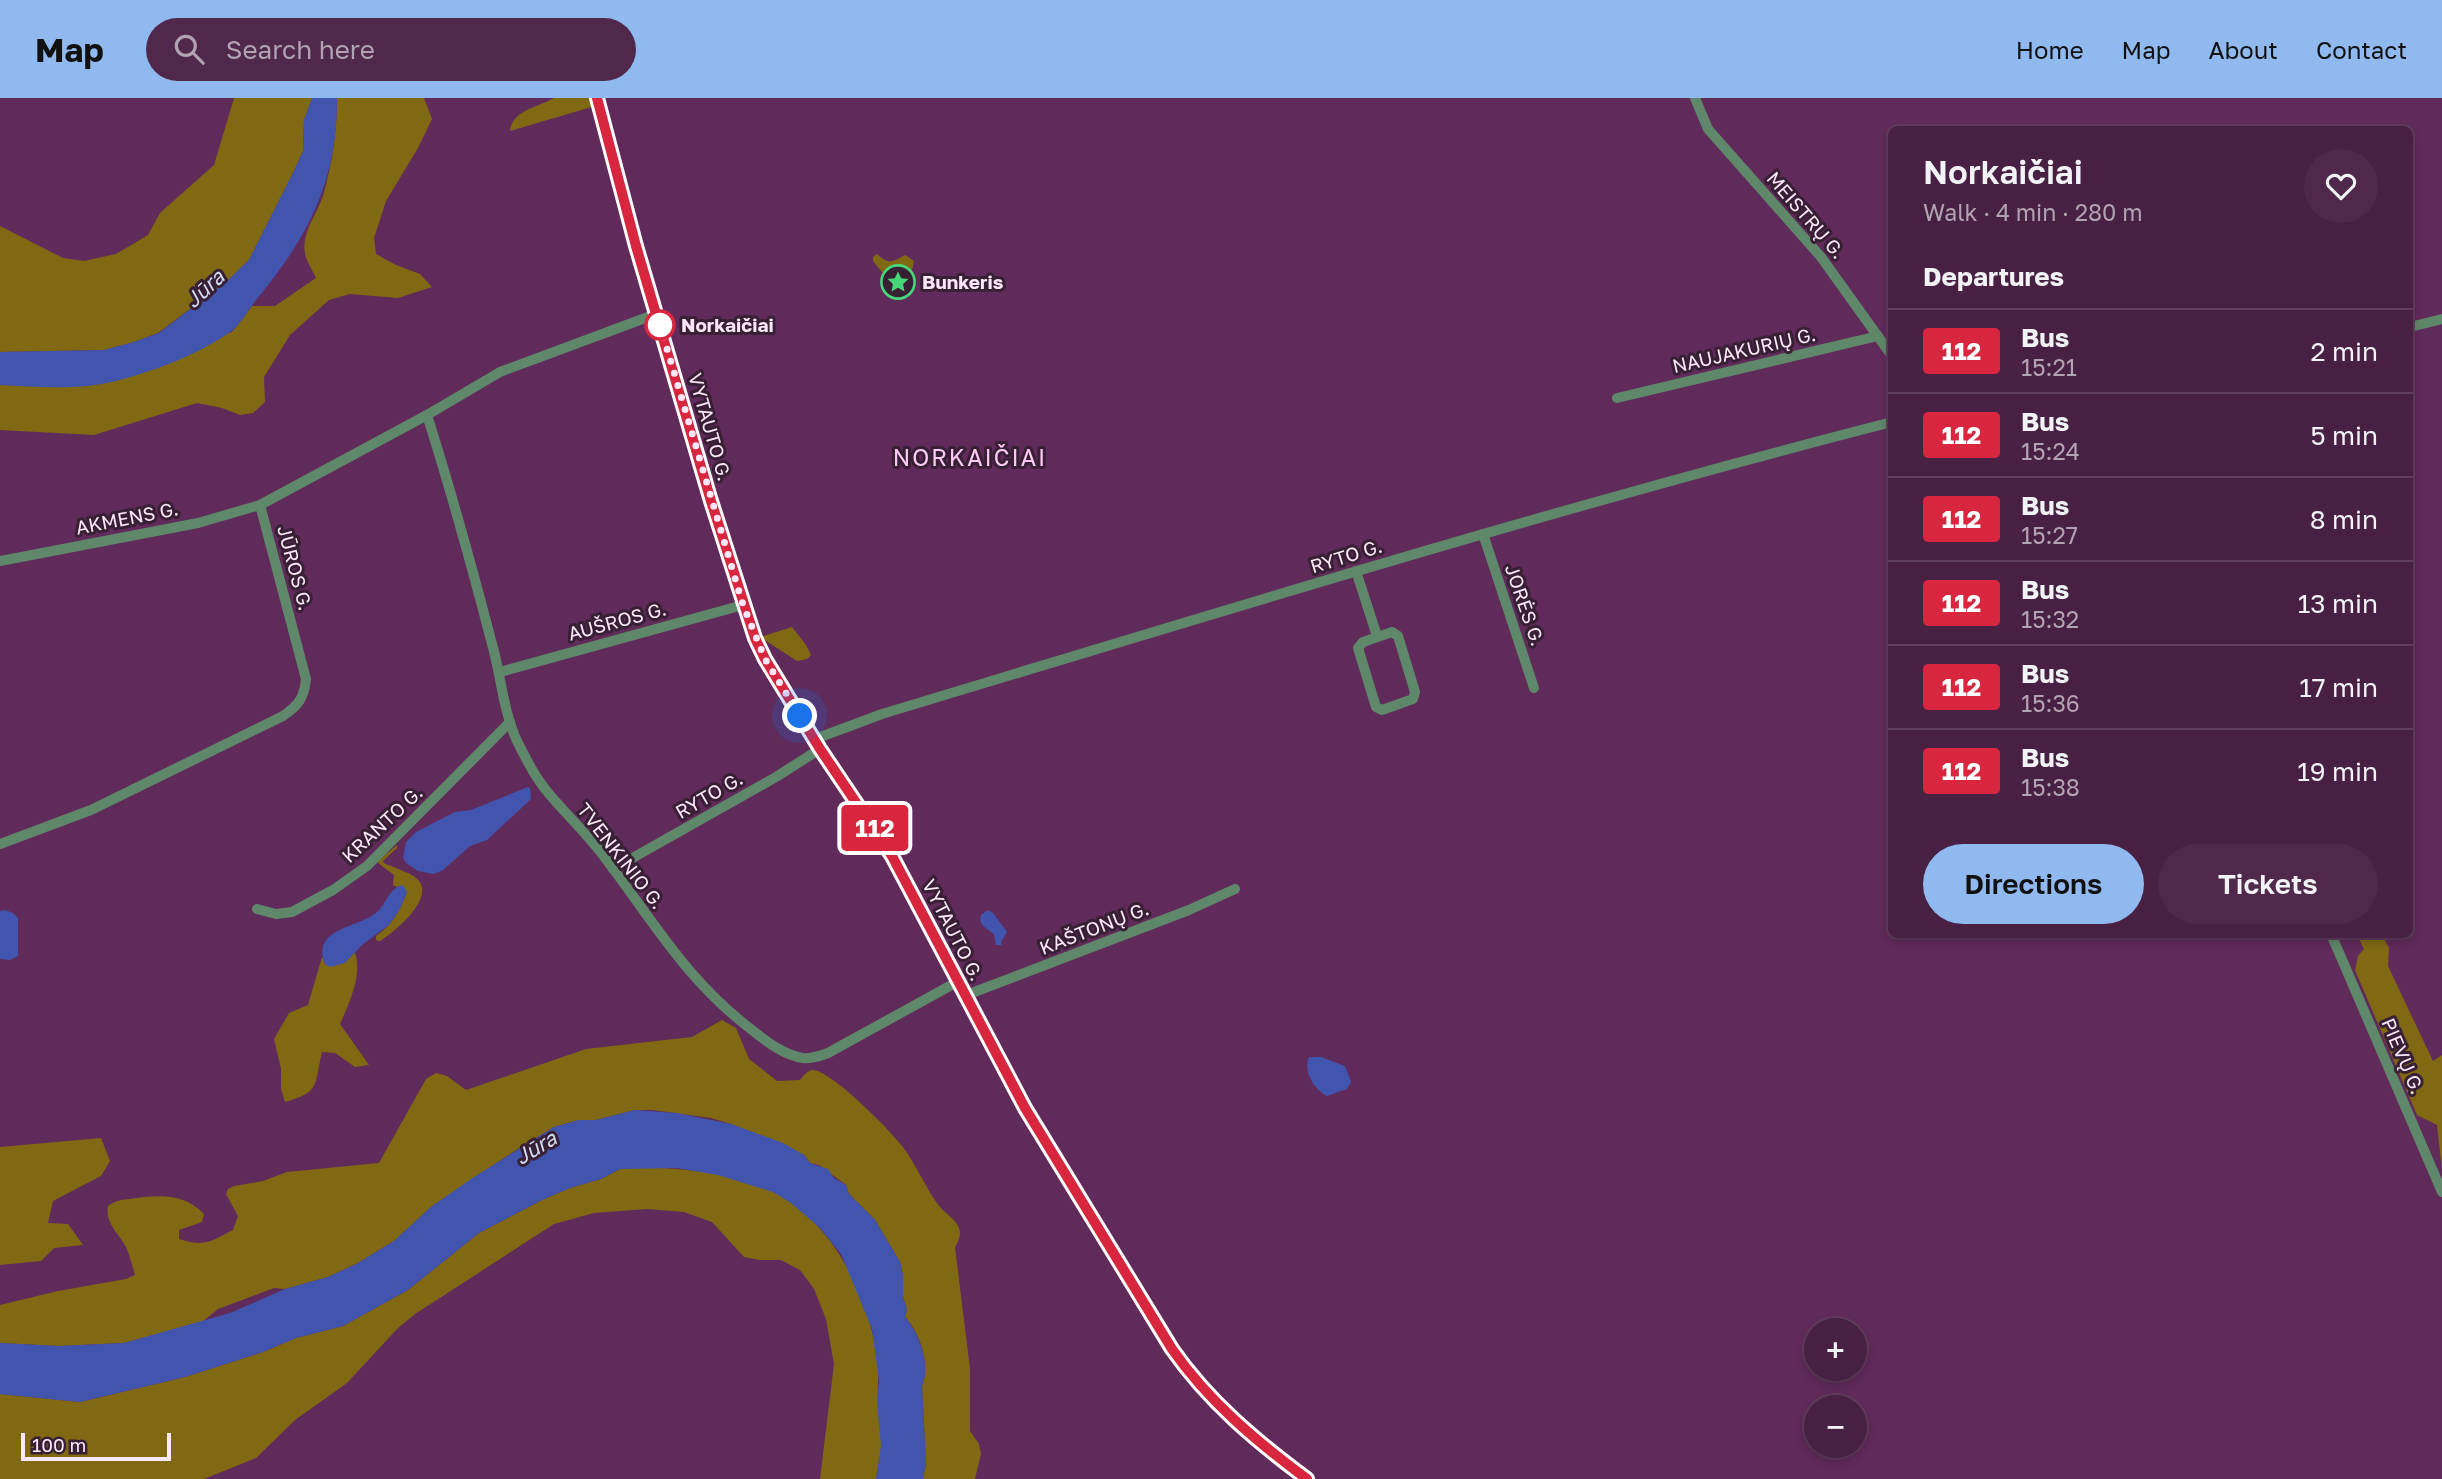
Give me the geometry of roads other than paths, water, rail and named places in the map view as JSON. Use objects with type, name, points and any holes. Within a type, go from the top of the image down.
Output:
[{"type":"main road","name":"VYTAUTO G.","points":[[597,98],[656,314],[743,605],[765,659],[892,856],[964,996],[1056,1160],[1186,1368],[1241,1427],[1307,1479]]},
{"type":"street","name":"MEISTRŲ G.","points":[[1695,98],[1708,129],[1821,257],[1888,350]]},
{"type":"street","name":"JŪROS G.","points":[[0,844],[91,810],[284,716],[298,706],[304,696],[306,679],[260,505],[428,415],[506,368],[656,314]]},
{"type":"street","points":[[2413,326],[2442,319]]},
{"type":"street","name":"NAUJAKURIŲ G.","points":[[1618,398],[1878,336]]},
{"type":"street","name":"TVENKINIO G.","points":[[428,415],[457,511],[500,672],[510,722],[538,779],[592,841],[668,947],[703,988],[728,1012],[765,1040],[795,1056],[810,1058],[828,1053],[957,982]]},
{"type":"street","name":"RYTO G.","points":[[613,869],[776,777],[818,744],[882,714],[1483,534],[1698,472],[1888,423]]},
{"type":"street","name":"AKMENS G.","points":[[0,561],[198,523],[260,505]]},
{"type":"street","name":"JORĖS G.","points":[[1483,534],[1534,688]]},
{"type":"street","points":[[1356,571],[1377,636]]},
{"type":"street","name":"AUŠROS G.","points":[[500,672],[743,605]]},
{"type":"street","points":[[1392,632],[1398,636],[1415,692],[1413,699],[1382,710],[1376,707],[1359,648],[1363,642],[1377,636],[1392,632]]},
{"type":"street","name":"KRANTO G.","points":[[257,909],[276,914],[292,912],[333,890],[368,866],[510,722]]},
{"type":"street","name":"KAŠTONŲ G.","points":[[964,996],[1084,952],[1236,889]]},
{"type":"street","name":"PIEVŲ G.","points":[[2333,938],[2442,1192]]},
{"type":"water","points":[[312,98],[337,98],[332,156],[325,182],[305,230],[291,253],[233,330],[202,349],[173,362],[112,382],[71,387],[0,385],[0,352],[104,350],[134,342],[159,333],[227,281],[249,260],[294,171],[303,151],[304,120]]},
{"type":"water","points":[[528,787],[531,799],[487,840],[470,846],[443,870],[434,874],[418,871],[403,858],[406,842],[416,832],[455,812],[471,810]]},
{"type":"water","points":[[403,885],[407,892],[389,925],[362,945],[345,963],[330,967],[325,964],[323,952],[325,943],[331,936],[377,912],[391,892]]},
{"type":"water","points":[[5,910],[18,918],[18,956],[10,960],[0,959],[0,911]]},
{"type":"water","points":[[988,910],[1007,932],[1002,945],[996,945],[994,934],[981,922],[981,915]]},
{"type":"water","points":[[1309,1057],[1321,1057],[1345,1066],[1351,1082],[1347,1089],[1327,1096],[1322,1093],[1309,1074]]},
{"type":"water","name":"Jūra","points":[[635,1110],[677,1113],[731,1124],[783,1143],[804,1155],[810,1163],[828,1169],[834,1178],[846,1185],[849,1194],[875,1220],[900,1262],[903,1297],[907,1309],[905,1317],[919,1340],[924,1359],[922,1386],[926,1463],[923,1479],[876,1479],[881,1446],[877,1402],[879,1381],[872,1329],[841,1254],[820,1228],[791,1203],[773,1192],[718,1175],[677,1168],[620,1169],[601,1179],[542,1200],[479,1233],[408,1290],[343,1326],[296,1338],[263,1352],[185,1377],[80,1402],[0,1394],[0,1343],[59,1346],[124,1343],[230,1313],[285,1289],[328,1277],[358,1263],[394,1241],[431,1207],[471,1179],[554,1127]]},
{"type":"place","name":"Bunkeris","points":[[898,282]]},
{"type":"place","name":"Norkaičiai","points":[[660,325]]},
{"type":"district","name":"NORKAIČIAI","points":[[970,458]]}]
